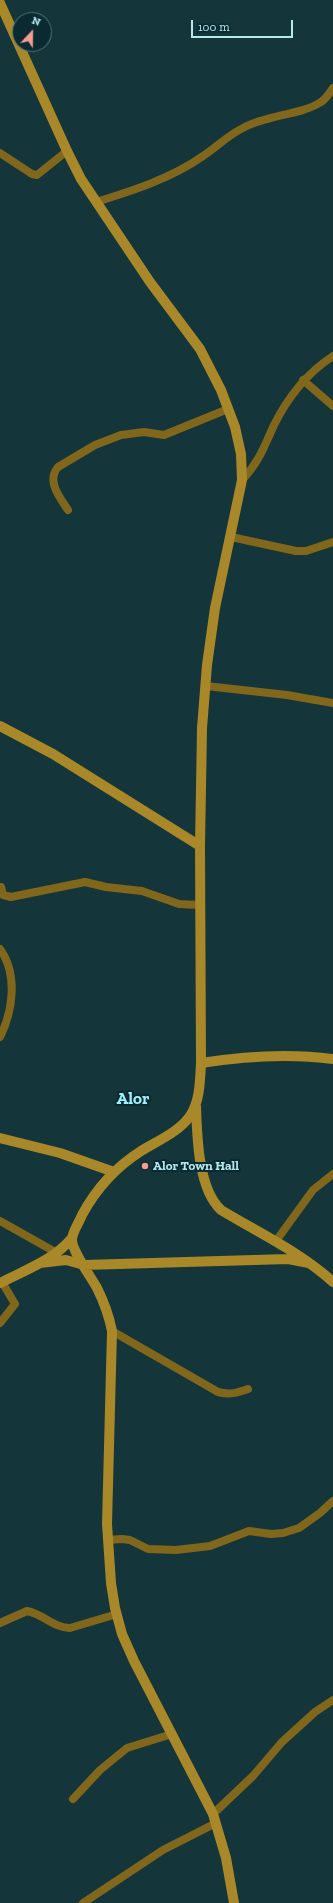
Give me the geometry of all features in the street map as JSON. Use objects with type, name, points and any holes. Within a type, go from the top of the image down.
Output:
[{"type":"main road","points":[[0,3],[81,179],[150,282],[200,349],[221,390],[235,427],[241,454],[242,480],[215,608],[202,728],[200,846],[201,1063],[199,1091],[196,1106],[200,1163],[214,1204],[237,1220],[276,1241],[309,1263],[333,1282]]},
{"type":"main road","points":[[0,726],[53,754],[200,846]]},
{"type":"main road","points":[[201,1063],[236,1058],[269,1056],[333,1059]]},
{"type":"main road","points":[[1,1283],[57,1253],[72,1238],[88,1205],[119,1166],[179,1127],[189,1117],[196,1106]]},
{"type":"main road","points":[[0,1138],[60,1153],[114,1172]]},
{"type":"main road","points":[[72,1238],[72,1245],[105,1305],[112,1331],[107,1524],[111,1583],[117,1614],[122,1634],[134,1661],[215,1819],[227,1865],[234,1903]]},
{"type":"main road","points":[[279,1259],[286,1255],[287,1252],[285,1248]]},
{"type":"main road","points":[[40,1263],[66,1260],[84,1265],[279,1259],[309,1263]]},
{"type":"street","points":[[96,202],[143,186],[188,165],[203,156],[230,135],[244,127],[322,102],[333,88]]},
{"type":"street","points":[[0,153],[32,174],[37,175],[67,151]]},
{"type":"street","points":[[242,480],[254,468],[263,453],[274,425],[304,380],[318,366],[333,356]]},
{"type":"street","points":[[304,380],[333,406]]},
{"type":"street","points":[[68,510],[54,488],[53,477],[58,467],[95,445],[122,435],[144,432],[164,435],[228,409]]},
{"type":"street","points":[[231,537],[296,551],[306,551],[333,542]]},
{"type":"street","points":[[206,686],[287,695],[333,703]]},
{"type":"street","points":[[1,888],[6,897],[11,897],[85,882],[106,887],[142,891],[179,904],[200,905]]},
{"type":"street","points":[[0,949],[6,957],[11,979],[12,1000],[0,1037]]},
{"type":"street","points":[[276,1241],[313,1190],[333,1174]]},
{"type":"street","points":[[0,1221],[57,1253]]},
{"type":"street","points":[[0,1323],[16,1304],[1,1283]]},
{"type":"street","points":[[112,1331],[218,1392],[234,1394],[248,1389]]},
{"type":"street","points":[[108,1540],[130,1540],[148,1548],[158,1550],[176,1550],[210,1546],[249,1531],[271,1534],[284,1533],[299,1528],[320,1513],[333,1501]]},
{"type":"street","points":[[0,1623],[27,1611],[39,1615],[64,1628],[70,1628],[117,1614]]},
{"type":"street","points":[[83,1903],[215,1819],[282,1742],[315,1712],[333,1700]]},
{"type":"street","points":[[73,1799],[100,1770],[127,1748],[172,1734]]},
{"type":"place","name":"Alor Town Hall","points":[[145,1166]]},
{"type":"district","name":"Alor","points":[[133,1099]]}]
